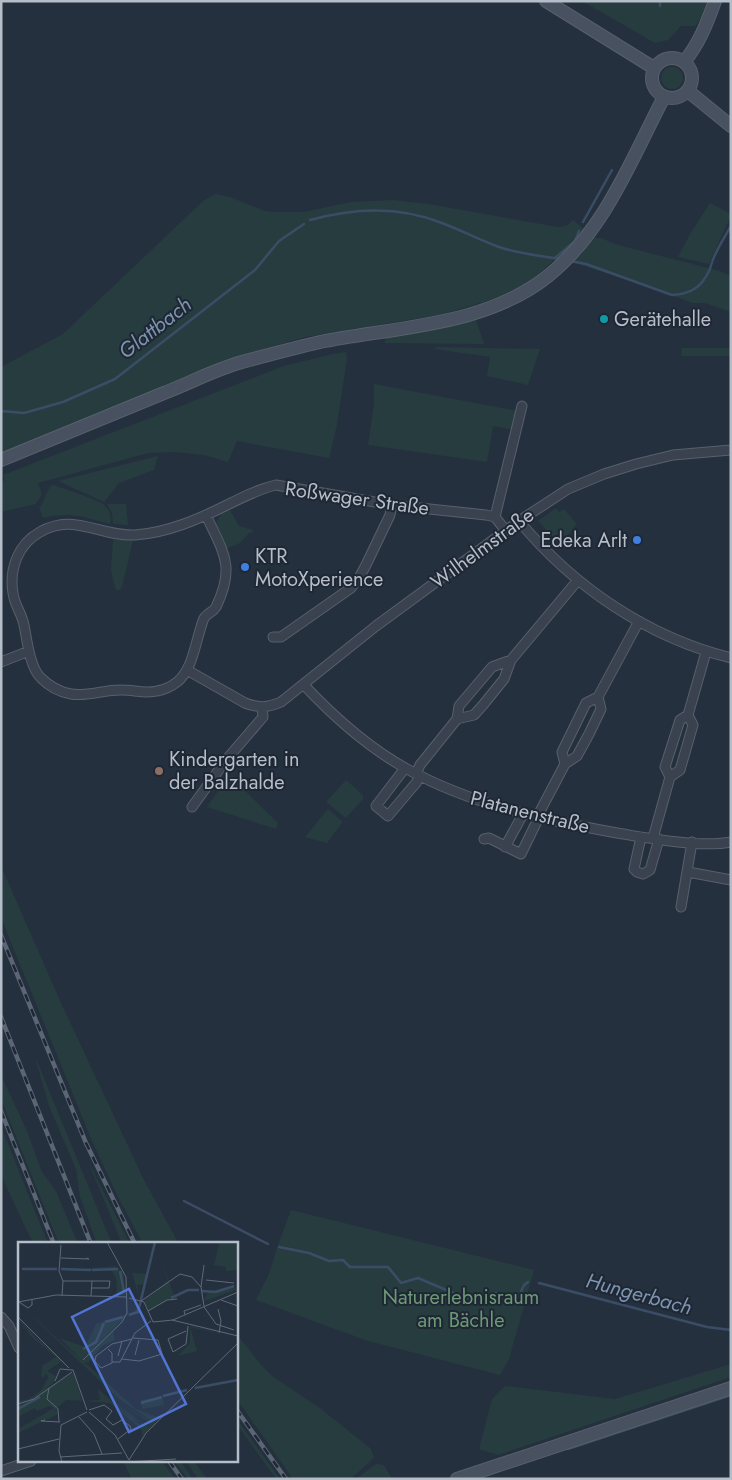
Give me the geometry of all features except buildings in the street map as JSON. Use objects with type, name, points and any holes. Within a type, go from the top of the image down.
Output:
[{"type":"main road","points":[[546,1],[654,68]]},
{"type":"main road","points":[[684,62],[696,46],[715,1]]},
{"type":"main road","points":[[667,58],[677,58],[684,62],[689,66],[692,75],[692,84],[688,91],[679,97],[671,98],[658,92],[652,82],[654,68],[659,62],[667,58]]},
{"type":"main road","points":[[688,91],[731,126]]},
{"type":"main road","points":[[1,460],[240,363],[319,342],[463,317],[490,308],[532,287],[566,261],[585,240],[600,218],[664,96]]},
{"type":"main road","points":[[457,1479],[731,1388]]},
{"type":"street","points":[[506,531],[495,517],[522,406]]},
{"type":"street","name":"Wilhelmstraße","points":[[262,708],[281,702],[376,626],[519,520],[568,490],[620,469],[673,455],[731,450]]},
{"type":"street","name":"Roßwager Straße","points":[[187,670],[177,682],[156,692],[118,690],[85,695],[70,694],[50,686],[39,677],[29,651],[23,619],[13,594],[12,568],[27,541],[49,527],[69,523],[112,533],[134,535],[166,530],[206,515],[258,490],[276,486],[392,505],[495,517]]},
{"type":"street","points":[[273,637],[281,637],[351,588],[366,565],[390,515],[392,505]]},
{"type":"street","points":[[192,806],[226,760],[263,717],[262,708],[245,703],[187,670],[204,618],[216,608],[226,573],[227,562],[224,553],[206,515]]},
{"type":"street","points":[[519,520],[551,556],[604,600],[672,638],[706,652],[731,658]]},
{"type":"street","points":[[457,719],[474,715],[483,705],[504,679],[511,660],[578,580]]},
{"type":"street","points":[[565,764],[562,752],[586,703],[598,697],[639,621]]},
{"type":"street","points":[[1,662],[29,651]]},
{"type":"street","points":[[641,837],[634,869],[643,874],[650,870],[670,777],[665,768],[680,720],[688,715],[706,652]]},
{"type":"street","points":[[405,768],[376,806],[388,816],[416,784],[420,765],[457,719],[459,706],[492,667],[511,660]]},
{"type":"street","name":"Platanenstraße","points":[[304,685],[349,728],[405,768],[464,796],[523,814],[641,837],[692,842],[731,842]]},
{"type":"street","points":[[484,839],[489,838],[521,854],[565,764],[577,756],[589,734],[601,708],[598,697]]},
{"type":"street","points":[[670,777],[680,770],[693,725],[688,715]]},
{"type":"street","points":[[505,847],[523,814]]},
{"type":"street","points":[[681,907],[692,842]]},
{"type":"street","points":[[688,872],[731,880]]},
{"type":"street","points":[[1,1317],[9,1326],[18,1346]]},
{"type":"street","points":[[10,1479],[4,1470],[28,1462]]},
{"type":"green space","points":[[582,1],[711,1],[707,11],[695,26],[681,26],[668,40],[655,43]]},
{"type":"green space","points":[[668,67],[676,67],[683,74],[683,82],[676,89],[668,89],[661,82],[661,74]]},
{"type":"green space","points":[[216,194],[230,197],[265,211],[274,212],[304,212],[351,202],[393,200],[428,204],[558,227],[566,226],[573,220],[595,238],[601,238],[618,245],[720,271],[731,276],[731,312],[705,303],[693,303],[619,275],[618,277],[572,262],[583,253],[572,245],[529,282],[501,297],[439,315],[305,337],[239,356],[1,454],[1,367],[63,334],[203,201]]},
{"type":"green space","points":[[710,203],[731,214],[731,220],[729,220],[709,264],[678,257],[690,234]]},
{"type":"green space","points":[[476,320],[484,344],[385,343],[386,335]]},
{"type":"green space","points":[[437,347],[540,349],[528,385],[487,376],[490,357],[435,349]]},
{"type":"green space","points":[[682,348],[731,348],[731,356],[681,356]]},
{"type":"green space","points":[[346,352],[347,359],[337,425],[329,458],[237,441],[228,462],[204,455],[174,452],[148,453],[38,483],[42,494],[36,504],[1,512],[1,482],[5,480],[3,475],[284,366]]},
{"type":"green space","points":[[374,384],[518,411],[514,430],[493,426],[487,462],[368,445],[374,403]]},
{"type":"green space","points":[[158,456],[154,470],[119,483],[104,502],[58,481]]},
{"type":"green space","points":[[54,485],[100,502],[108,509],[111,519],[110,524],[69,515],[43,518],[39,507],[50,486]]},
{"type":"green space","points":[[107,504],[126,504],[128,525],[113,524],[112,513]]},
{"type":"green space","points":[[556,508],[559,512],[564,509],[577,524],[560,544],[538,521]]},
{"type":"green space","points":[[230,510],[239,526],[253,530],[240,543],[228,548],[216,523],[222,513]]},
{"type":"green space","points":[[113,539],[133,540],[122,587],[118,591],[115,588],[111,570]]},
{"type":"green space","points":[[229,775],[278,823],[276,829],[207,807]]},
{"type":"green space","points":[[346,780],[363,795],[363,799],[346,818],[326,802]]},
{"type":"green space","points":[[328,809],[342,823],[327,843],[305,837]]},
{"type":"green space","points":[[1,866],[61,1003],[144,1180],[178,1242],[142,1242],[118,1197],[92,1141],[1,918]]},
{"type":"green space","points":[[35,1057],[111,1242],[96,1242],[80,1197],[76,1169],[49,1106]]},
{"type":"green space","points":[[1,1075],[27,1131],[42,1172],[56,1191],[77,1242],[58,1242],[1,1099]]},
{"type":"green space","points":[[1,1126],[47,1242],[33,1242],[1,1175]]},
{"type":"green space","points":[[87,1159],[129,1242],[121,1242]]},
{"type":"green space","name":"Naturerlebnisraum am Bächle","points":[[291,1210],[534,1270],[509,1359],[500,1375],[368,1341],[256,1300],[269,1274]]},
{"type":"green space","points":[[238,1336],[272,1376],[321,1409],[370,1448],[374,1457],[350,1479],[293,1479],[238,1401]]},
{"type":"green space","points":[[731,1364],[731,1377],[498,1455],[479,1449],[492,1399],[505,1386],[615,1399]]},
{"type":"green space","points":[[238,1421],[280,1479],[276,1479],[238,1426]]},
{"type":"green space","points":[[124,1462],[163,1462],[175,1479],[132,1479]]},
{"type":"green space","points":[[175,1462],[181,1462],[193,1479],[188,1479]]},
{"type":"green space","points":[[187,1462],[195,1462],[207,1479],[198,1479]]},
{"type":"green space","points":[[376,1464],[384,1465],[392,1479],[356,1479]]},
{"type":"waterway","points":[[660,1],[660,6]]},
{"type":"waterway","points":[[583,222],[612,170]]},
{"type":"waterway","name":"Glattbach","points":[[310,220],[360,211],[393,211],[426,217],[507,249],[559,259]]},
{"type":"waterway","name":"Glattbach","points":[[1,411],[24,413],[63,402],[115,379],[255,270],[279,241],[304,224]]},
{"type":"waterway","points":[[570,261],[586,264],[672,295],[684,293],[699,286],[706,277],[713,259],[731,226]]},
{"type":"waterway","points":[[555,258],[575,241],[579,231]]},
{"type":"waterway","name":"Hungerbach","points":[[184,1201],[268,1244]]},
{"type":"waterway","name":"Hungerbach","points":[[279,1247],[309,1253],[329,1261],[343,1260],[350,1267],[388,1267],[401,1283],[418,1278],[465,1298],[497,1293],[510,1298],[519,1296],[524,1285],[528,1282]]},
{"type":"waterway","name":"Hungerbach","points":[[539,1283],[707,1327],[731,1330]]},
{"type":"waterway","points":[[568,1449],[731,1395]]},
{"type":"railway","points":[[1,935],[86,1143],[134,1242]]},
{"type":"railway","points":[[1,1017],[90,1242]]},
{"type":"railway","points":[[1,1111],[53,1242]]},
{"type":"railway","points":[[238,1412],[286,1479]]},
{"type":"railway","points":[[170,1462],[182,1479]]},
{"type":"place","name":"Gerätehalle","points":[[604,319]]},
{"type":"place","name":"Edeka Arlt","points":[[637,540]]},
{"type":"place","name":"KTR MotoXperience","points":[[245,567]]},
{"type":"place","name":"Kindergarten in der Balzhalde","points":[[159,771]]}]
